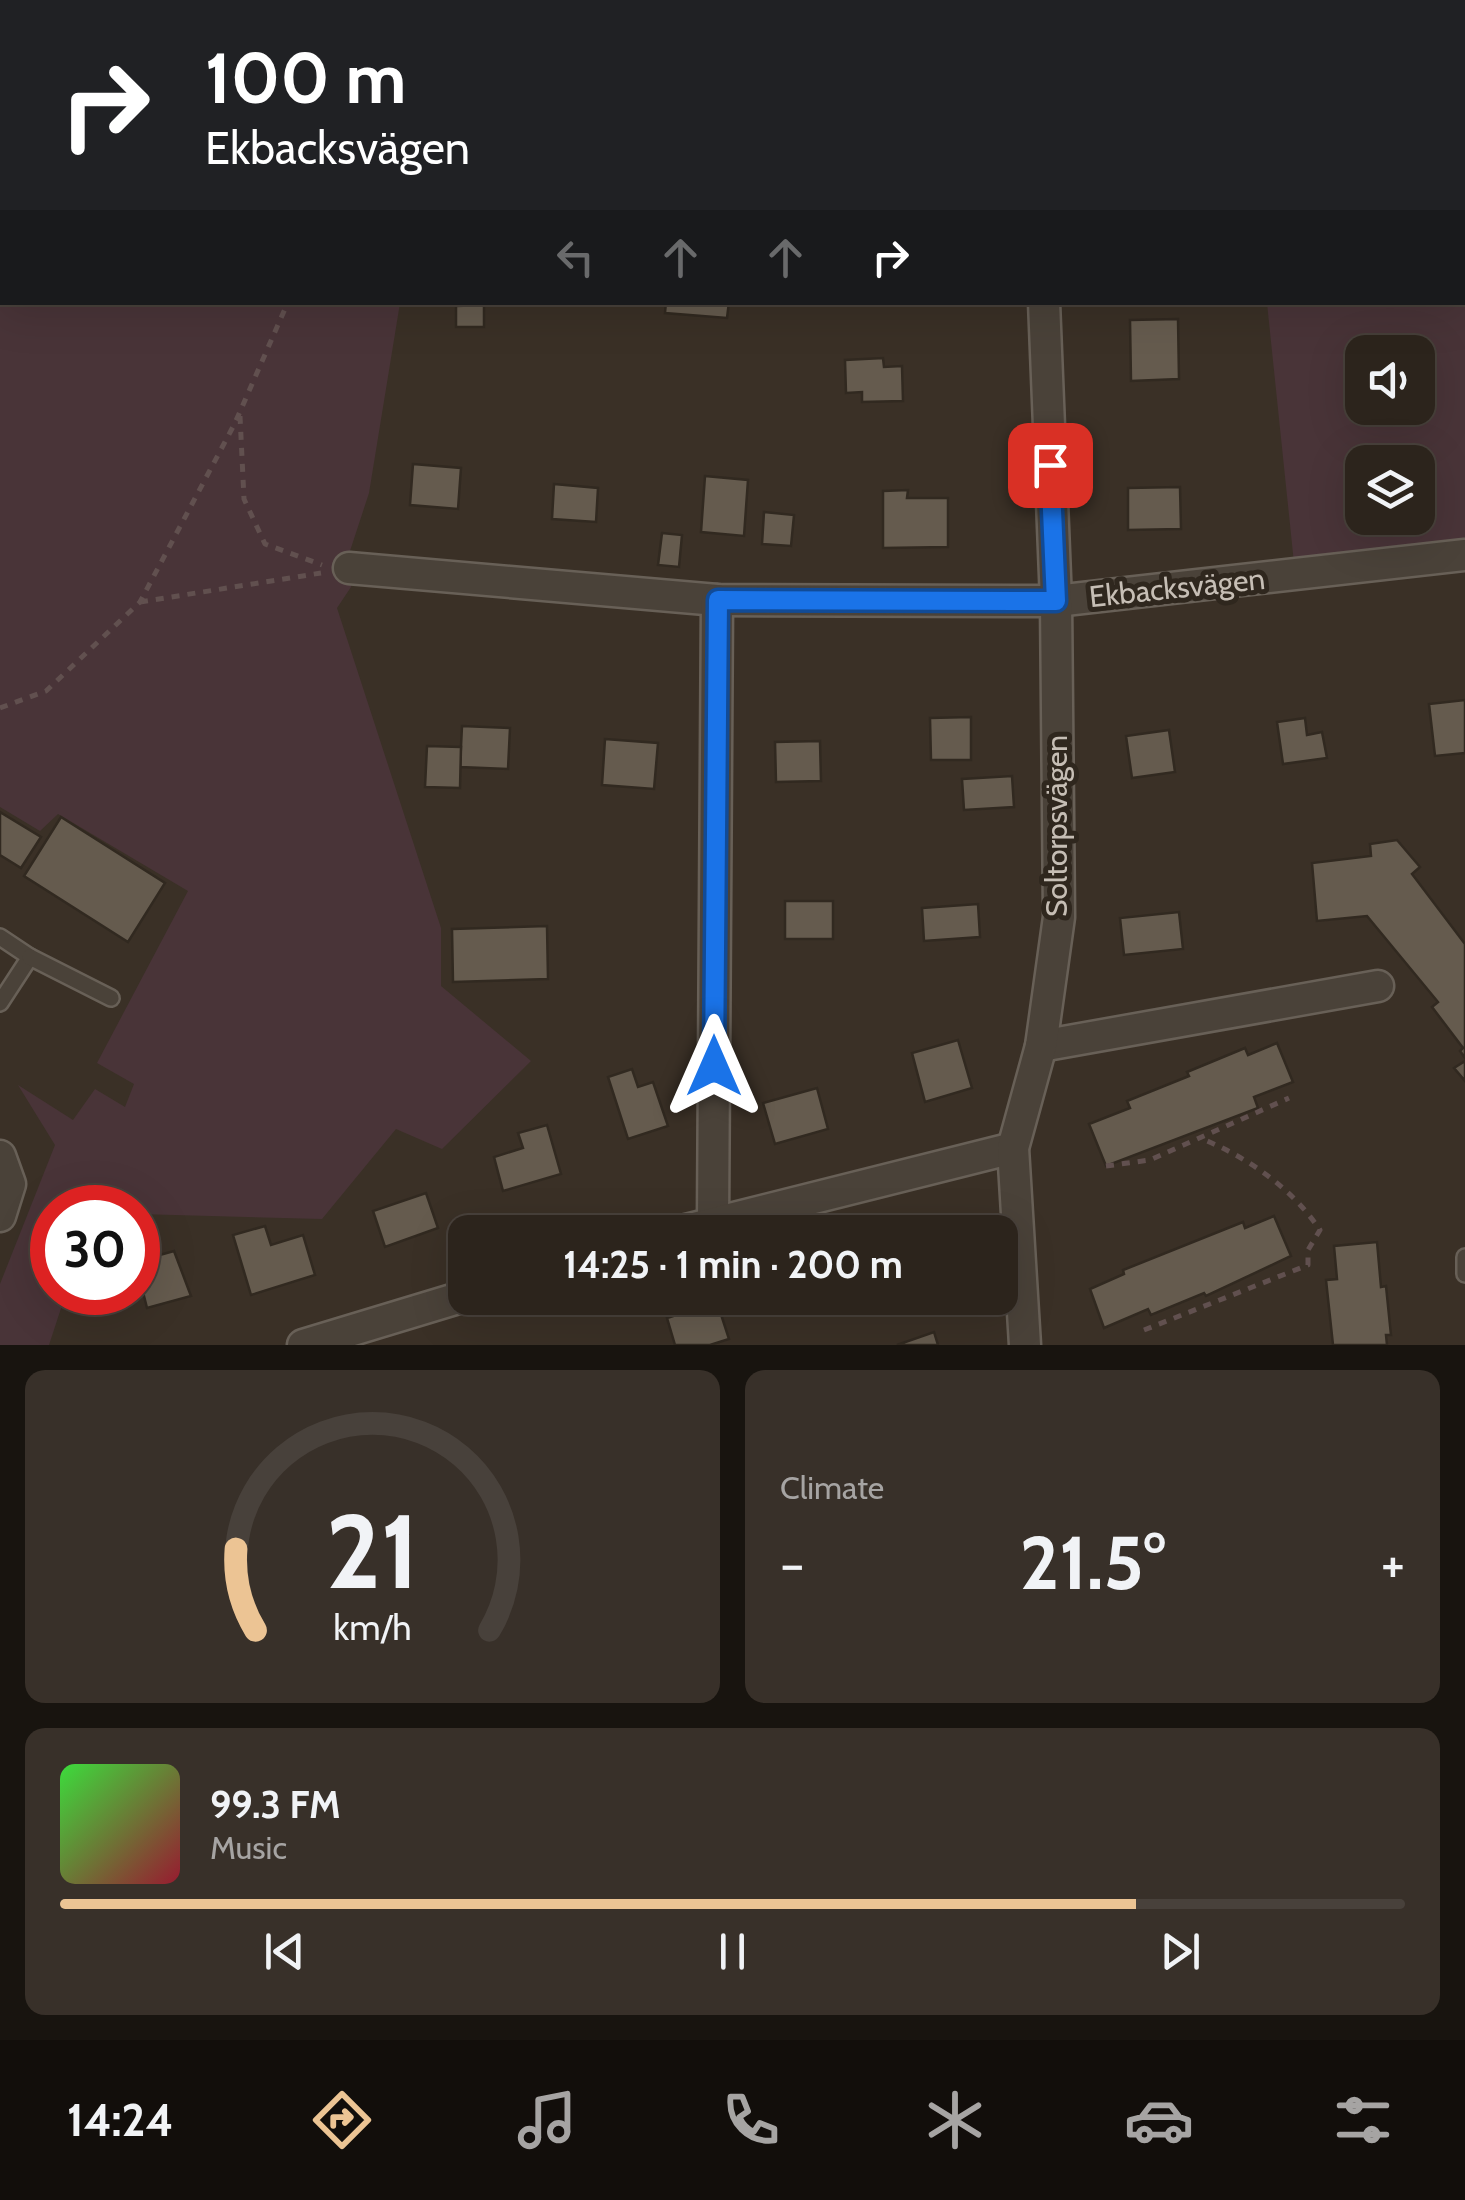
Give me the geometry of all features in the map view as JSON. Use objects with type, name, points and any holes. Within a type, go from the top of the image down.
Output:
[{"type":"street","name":"Soltorpsvägen","points":[[1025,1345],[1013,1148],[1041,1046],[1059,917],[1056,601],[1044,305]]},
{"type":"street","name":"Ekbacksvägen","points":[[348,568],[718,600],[1056,601],[1465,555]]},
{"type":"street","points":[[713,1215],[718,600]]},
{"type":"street","points":[[1041,1046],[1378,986]]},
{"type":"street","points":[[741,1215],[1013,1148]]},
{"type":"street","points":[[0,1156],[10,1184],[0,1216]]},
{"type":"street","points":[[303,1345],[448,1301]]},
{"type":"lane","points":[[0,937],[30,957],[111,998]]},
{"type":"lane","points":[[0,1004],[30,957]]},
{"type":"lane","points":[[1465,1257],[1465,1274]]},
{"type":"path","points":[[0,708],[46,691],[140,602],[240,413],[287,305]]},
{"type":"path","points":[[240,413],[244,500],[265,544],[308,563],[348,568]]},
{"type":"path","points":[[140,602],[348,568]]},
{"type":"path","points":[[1106,1166],[1150,1160],[1289,1098]]},
{"type":"path","points":[[1144,1330],[1308,1265],[1308,1250],[1320,1230],[1289,1192],[1234,1152],[1200,1138]]},
{"type":"shaded area","points":[[0,305],[400,305],[369,493],[349,554],[351,587],[337,608],[441,928],[441,986],[531,1061],[442,1149],[396,1129],[322,1219],[160,1215],[160,1185],[39,1185],[55,1145],[18,1085],[73,1120],[95,1089],[125,1107],[134,1084],[97,1063],[188,891],[58,814],[40,831],[0,807]]},
{"type":"shaded area","points":[[1267,305],[1465,305],[1465,539],[1294,563]]},
{"type":"shaded area","points":[[30,1208],[30,1315],[59,1315],[49,1345],[0,1345],[0,1284]]},
{"type":"building","points":[[484,305],[484,327],[456,327],[456,306]]},
{"type":"building","points":[[666,305],[729,305],[727,318],[665,313]]},
{"type":"building","points":[[1178,319],[1179,379],[1131,381],[1130,320]]},
{"type":"building","points":[[883,358],[884,367],[902,366],[903,401],[862,402],[862,392],[846,393],[845,360]]},
{"type":"building","points":[[413,464],[461,468],[458,509],[410,505]]},
{"type":"building","points":[[705,476],[748,480],[744,536],[701,532]]},
{"type":"building","points":[[554,484],[598,488],[596,522],[552,519]]},
{"type":"building","points":[[1180,487],[1181,529],[1128,530],[1128,488]]},
{"type":"building","points":[[908,490],[907,498],[948,498],[948,547],[883,548],[883,491]]},
{"type":"building","points":[[764,512],[794,515],[791,546],[762,544]]},
{"type":"building","points":[[662,533],[682,535],[679,567],[658,565]]},
{"type":"building","points":[[1465,700],[1465,753],[1435,756],[1429,704]]},
{"type":"building","points":[[971,717],[971,760],[931,760],[930,718]]},
{"type":"building","points":[[1305,718],[1307,735],[1322,732],[1327,758],[1283,764],[1277,722]]},
{"type":"building","points":[[462,726],[510,728],[508,769],[460,767]]},
{"type":"building","points":[[1169,730],[1175,772],[1132,778],[1126,736]]},
{"type":"building","points":[[605,739],[658,743],[654,789],[602,785]]},
{"type":"building","points":[[820,741],[821,781],[776,782],[775,742]]},
{"type":"building","points":[[427,746],[461,747],[460,788],[425,787]]},
{"type":"building","points":[[1012,776],[1014,807],[964,810],[962,779]]},
{"type":"building","points":[[0,812],[41,837],[21,868],[0,855]]},
{"type":"building","points":[[61,817],[165,883],[128,942],[24,876]]},
{"type":"building","points":[[1397,840],[1420,867],[1412,874],[1465,944],[1465,1058],[1460,1051],[1463,1048],[1432,1007],[1438,1002],[1367,916],[1317,921],[1312,863],[1371,856],[1370,844]]},
{"type":"building","points":[[785,901],[833,901],[833,939],[785,939]]},
{"type":"building","points":[[978,904],[980,937],[924,941],[922,908]]},
{"type":"building","points":[[1179,912],[1183,949],[1124,955],[1120,918]]},
{"type":"building","points":[[547,926],[548,979],[453,982],[452,929]]},
{"type":"building","points":[[958,1040],[972,1088],[925,1102],[912,1053]]},
{"type":"building","points":[[1277,1043],[1293,1082],[1254,1097],[1258,1108],[1106,1166],[1089,1124],[1130,1108],[1127,1101],[1189,1076],[1187,1072],[1245,1048],[1248,1055]]},
{"type":"building","points":[[1465,1061],[1465,1081],[1454,1068]]},
{"type":"building","points":[[632,1069],[638,1087],[653,1082],[668,1126],[628,1139],[608,1077]]},
{"type":"building","points":[[817,1088],[828,1129],[775,1144],[763,1103]]},
{"type":"building","points":[[547,1125],[561,1174],[503,1191],[494,1157],[523,1148],[518,1133]]},
{"type":"building","points":[[426,1193],[438,1228],[385,1247],[373,1211]]},
{"type":"building","points":[[1274,1216],[1291,1256],[1206,1296],[1204,1293],[1151,1315],[1148,1309],[1104,1328],[1090,1289],[1124,1274],[1123,1270],[1243,1222],[1245,1228]]},
{"type":"building","points":[[265,1226],[271,1245],[303,1235],[315,1275],[251,1295],[233,1235]]},
{"type":"building","points":[[1377,1242],[1391,1335],[1386,1335],[1387,1345],[1333,1345],[1326,1280],[1337,1279],[1334,1246]]},
{"type":"building","points":[[174,1251],[191,1296],[160,1304],[160,1255]]},
{"type":"building","points":[[721,1315],[729,1339],[710,1345],[675,1345],[667,1318]]},
{"type":"building","points":[[934,1332],[938,1345],[897,1345]]},
{"type":"route","points":[[714,1066],[718,600],[1056,601],[1050,465]]}]
